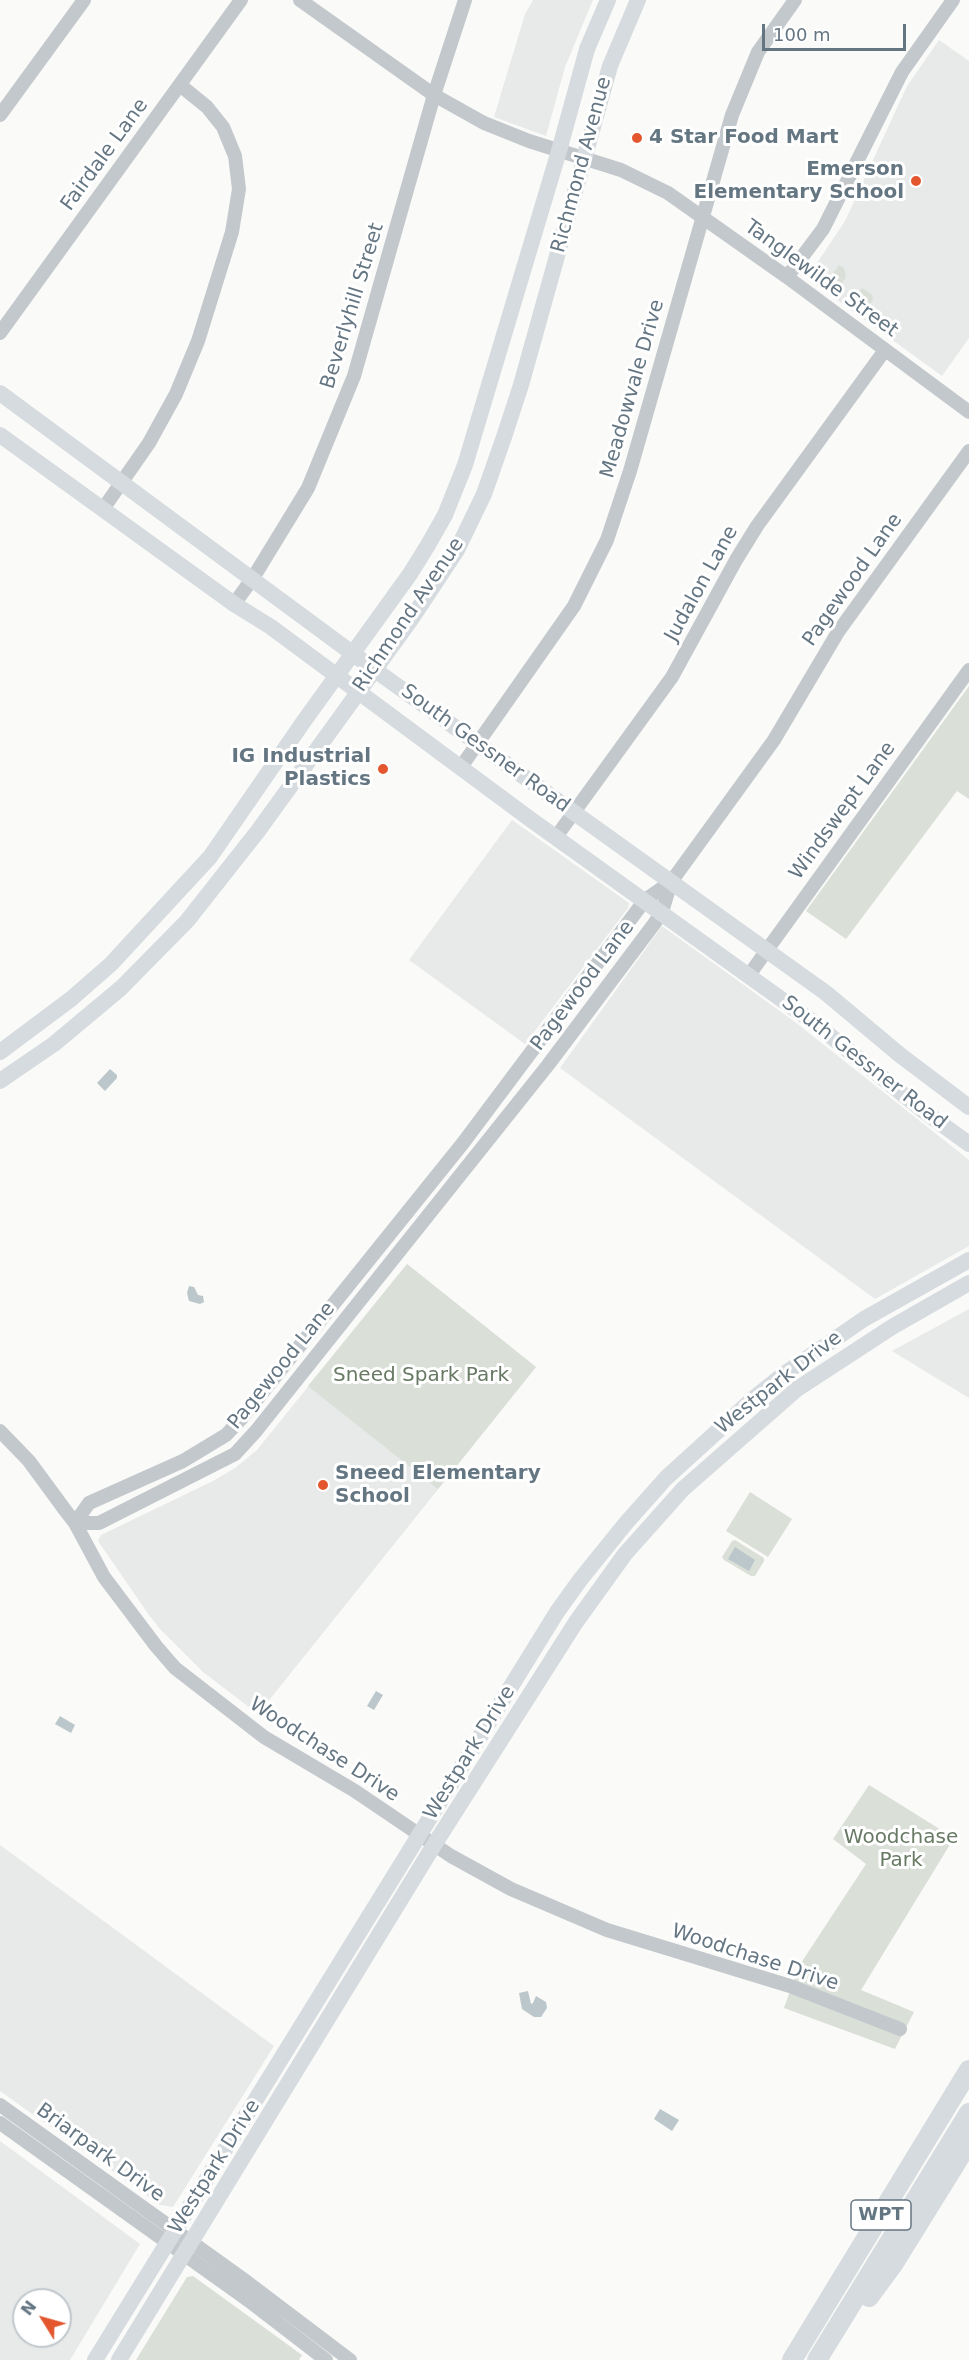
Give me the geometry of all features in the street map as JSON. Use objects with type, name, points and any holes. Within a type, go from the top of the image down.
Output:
[{"type":"highway","name":"WPT","points":[[792,2360],[969,2070]]},
{"type":"highway","name":"WPT","points":[[817,2360],[969,2113]]},
{"type":"highway","points":[[823,2360],[894,2263],[969,2142]]},
{"type":"main road","name":"Richmond Avenue","points":[[0,1052],[71,999],[111,964],[210,857],[410,574],[445,515],[465,465],[559,151],[587,49],[608,0]]},
{"type":"main road","name":"Richmond Avenue","points":[[1,1079],[54,1044],[134,977],[188,921],[258,831],[375,670],[438,581],[457,550],[484,494],[504,437],[521,385],[610,66],[638,0]]},
{"type":"main road","points":[[597,22],[622,34]]},
{"type":"main road","name":"South Gessner Road","points":[[0,393],[375,670],[826,993],[900,1055],[969,1107]]},
{"type":"main road","points":[[476,428],[504,437]]},
{"type":"main road","name":"South Gessner Road","points":[[0,435],[234,604],[271,627],[555,837],[749,975],[969,1144]]},
{"type":"main road","points":[[244,811],[258,831]]},
{"type":"main road","points":[[882,1076],[900,1055]]},
{"type":"main road","name":"Westpark Drive","points":[[95,2360],[557,1612],[580,1580],[666,1478],[725,1423],[784,1374],[864,1319],[969,1260]]},
{"type":"main road","name":"Westpark Drive","points":[[118,2360],[434,1845],[576,1622],[625,1554],[683,1489],[797,1389],[969,1283]]},
{"type":"main road","points":[[914,1292],[924,1309]]},
{"type":"main road","points":[[784,1374],[797,1389]]},
{"type":"main road","points":[[339,1965],[355,1975]]},
{"type":"street","points":[[0,115],[84,0]]},
{"type":"street","name":"Fairdale Lane","points":[[0,333],[241,0]]},
{"type":"street","name":"Tanglewilde Street","points":[[300,0],[384,61],[435,95],[484,123],[644,180],[668,193],[787,277],[969,412]]},
{"type":"street","name":"Beverlyhill Street","points":[[234,604],[253,578],[308,488],[354,376],[435,95],[465,0]]},
{"type":"street","name":"Meadowvale Drive","points":[[461,767],[574,606],[607,540],[630,471],[732,115],[758,52],[795,0]]},
{"type":"street","points":[[787,277],[823,229],[902,72],[954,0]]},
{"type":"street","points":[[103,509],[149,443],[176,394],[198,341],[232,232],[239,189],[235,156],[223,127],[207,107],[180,85]]},
{"type":"street","name":"Judalon Lane","points":[[555,837],[672,676],[751,534],[885,350]]},
{"type":"street","name":"Pagewood Lane","points":[[75,1523],[99,1523],[235,1454],[256,1431],[534,1084],[662,912],[671,882],[774,740],[838,632],[969,451]]},
{"type":"street","name":"Windswept Lane","points":[[749,975],[969,670]]},
{"type":"street","name":"Pagewood Lane","points":[[75,1523],[89,1503],[183,1461],[226,1435],[241,1419],[463,1143],[645,900],[671,882]]},
{"type":"street","name":"Woodchase Drive","points":[[0,1431],[29,1461],[75,1523],[104,1577],[175,1668],[187,1675],[226,1710],[258,1733],[355,1791],[419,1836],[511,1889],[584,1922],[790,1986],[900,2029]]},
{"type":"street","name":"Briarpark Drive","points":[[0,2105],[171,2238]]},
{"type":"street","name":"Briarpark Drive","points":[[0,2123],[325,2340],[350,2360]]},
{"type":"street","name":"Briarpark Drive","points":[[187,2249],[248,2300],[322,2356]]},
{"type":"street","points":[[322,2356],[325,2340]]},
{"type":"shaded area","points":[[533,0],[593,0],[565,67],[546,136],[494,117],[525,14]]},
{"type":"shaded area","name":"Emerson Elementary School","points":[[939,40],[969,61],[969,338],[942,376],[807,278],[845,221],[907,86]]},
{"type":"shaded area","points":[[512,820],[629,903],[628,908],[525,1044],[409,960]]},
{"type":"shaded area","points":[[662,926],[795,1022],[969,1160],[969,1246],[875,1299],[560,1068]]},
{"type":"shaded area","points":[[110,1069],[117,1075],[117,1078],[105,1091],[97,1083]]},
{"type":"shaded area","name":"Sneed Elementary School","points":[[407,1264],[536,1367],[258,1714],[203,1672],[160,1629],[98,1541],[101,1535],[213,1481],[235,1468],[257,1450]]},
{"type":"shaded area","points":[[189,1286],[194,1287],[198,1295],[203,1296],[204,1302],[200,1304],[189,1301],[187,1293]]},
{"type":"shaded area","points":[[969,1309],[969,1398],[892,1351]]},
{"type":"shaded area","points":[[735,1547],[755,1560],[749,1571],[728,1559]]},
{"type":"shaded area","points":[[376,1691],[383,1695],[374,1710],[367,1706]]},
{"type":"shaded area","points":[[60,1716],[75,1725],[71,1733],[55,1724]]},
{"type":"shaded area","points":[[0,1845],[274,2046],[173,2207],[160,2205],[0,2091]]},
{"type":"shaded area","points":[[528,1991],[531,2004],[536,1996],[546,2002],[547,2008],[541,2017],[534,2017],[522,2009],[519,1993]]},
{"type":"shaded area","points":[[660,2109],[679,2120],[672,2131],[654,2119]]},
{"type":"shaded area","points":[[0,2141],[140,2244],[70,2360],[0,2360]]},
{"type":"green space","points":[[839,265],[844,268],[846,275],[835,292],[825,285]]},
{"type":"green space","points":[[862,288],[872,295],[873,300],[864,312],[850,302]]},
{"type":"green space","points":[[969,686],[969,799],[957,791],[846,939],[806,911]]},
{"type":"green space","name":"Sneed Spark Park","points":[[407,1264],[536,1367],[438,1489],[308,1386]]},
{"type":"green space","points":[[750,1492],[792,1519],[768,1557],[726,1531]]},
{"type":"green space","points":[[735,1540],[764,1558],[755,1576],[751,1576],[722,1557]]},
{"type":"green space","name":"Woodchase Park","points":[[869,1785],[954,1838],[861,1990],[914,2012],[895,2049],[784,2008],[799,1966],[866,1864],[833,1839]]},
{"type":"green space","points":[[193,2276],[302,2355],[299,2360],[136,2360],[187,2277]]},
{"type":"place","name":"4 Star Food Mart","points":[[637,138]]},
{"type":"place","name":"Emerson Elementary School","points":[[916,181]]},
{"type":"place","name":"IG Industrial Plastics","points":[[383,769]]},
{"type":"place","name":"Sneed Elementary School","points":[[323,1485]]}]
